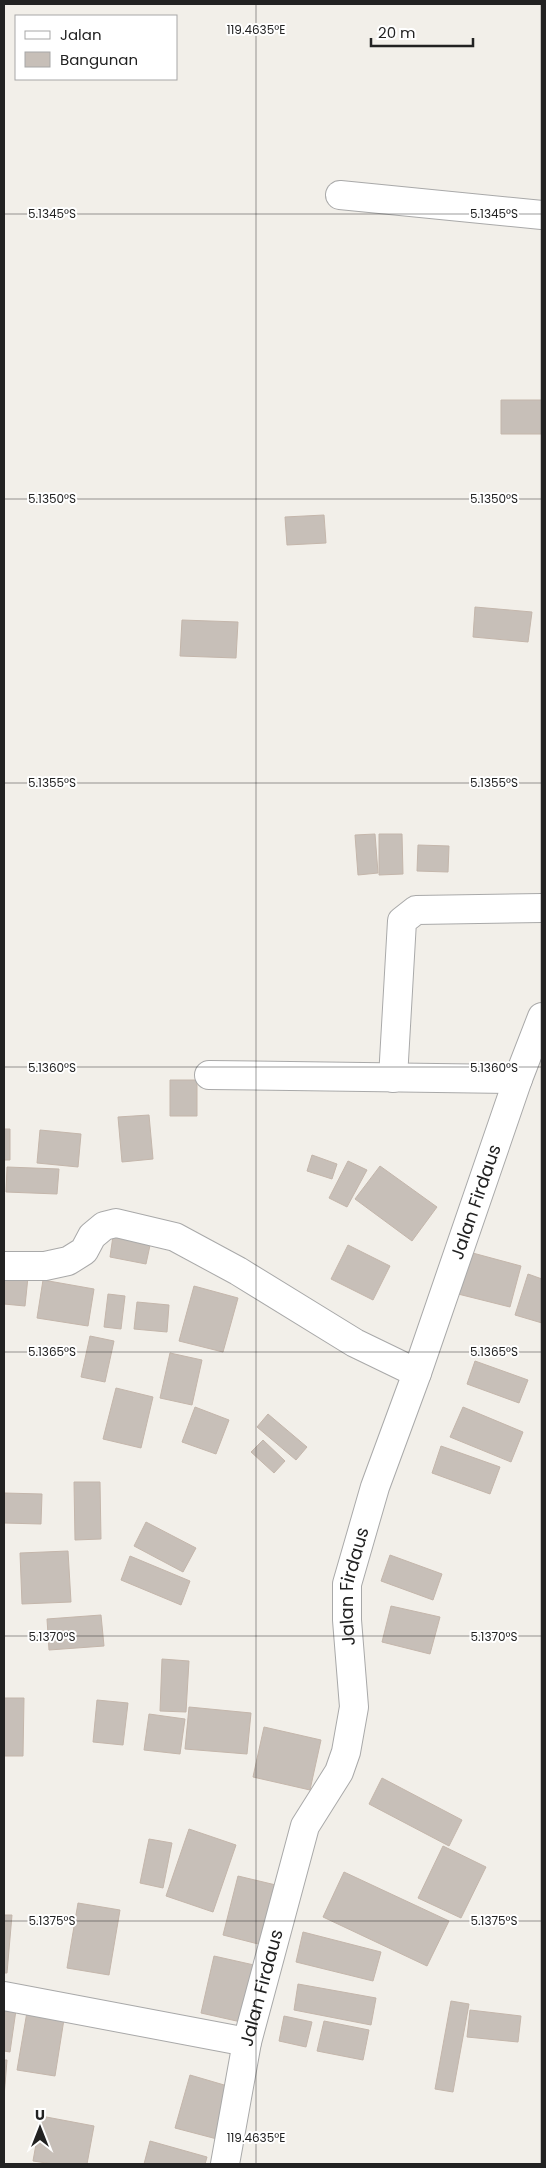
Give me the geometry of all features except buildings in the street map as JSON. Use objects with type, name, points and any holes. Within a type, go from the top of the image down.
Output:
[{"type":"street","points":[[340,195],[542,215]]},
{"type":"street","points":[[393,1078],[402,921],[416,910],[542,908]]},
{"type":"street","name":"Jalan Firdaus","points":[[225,2164],[247,2042],[305,1826],[339,1772],[346,1752],[354,1707],[347,1620],[347,1584],[375,1486],[417,1373],[518,1079],[542,1017]]},
{"type":"street","points":[[208,1075],[518,1079]]},
{"type":"street","points":[[4,1266],[45,1266],[68,1261],[84,1251],[92,1236],[104,1226],[116,1223],[176,1237],[238,1271],[355,1343],[417,1373]]},
{"type":"street","points":[[4,1996],[247,2042]]}]
